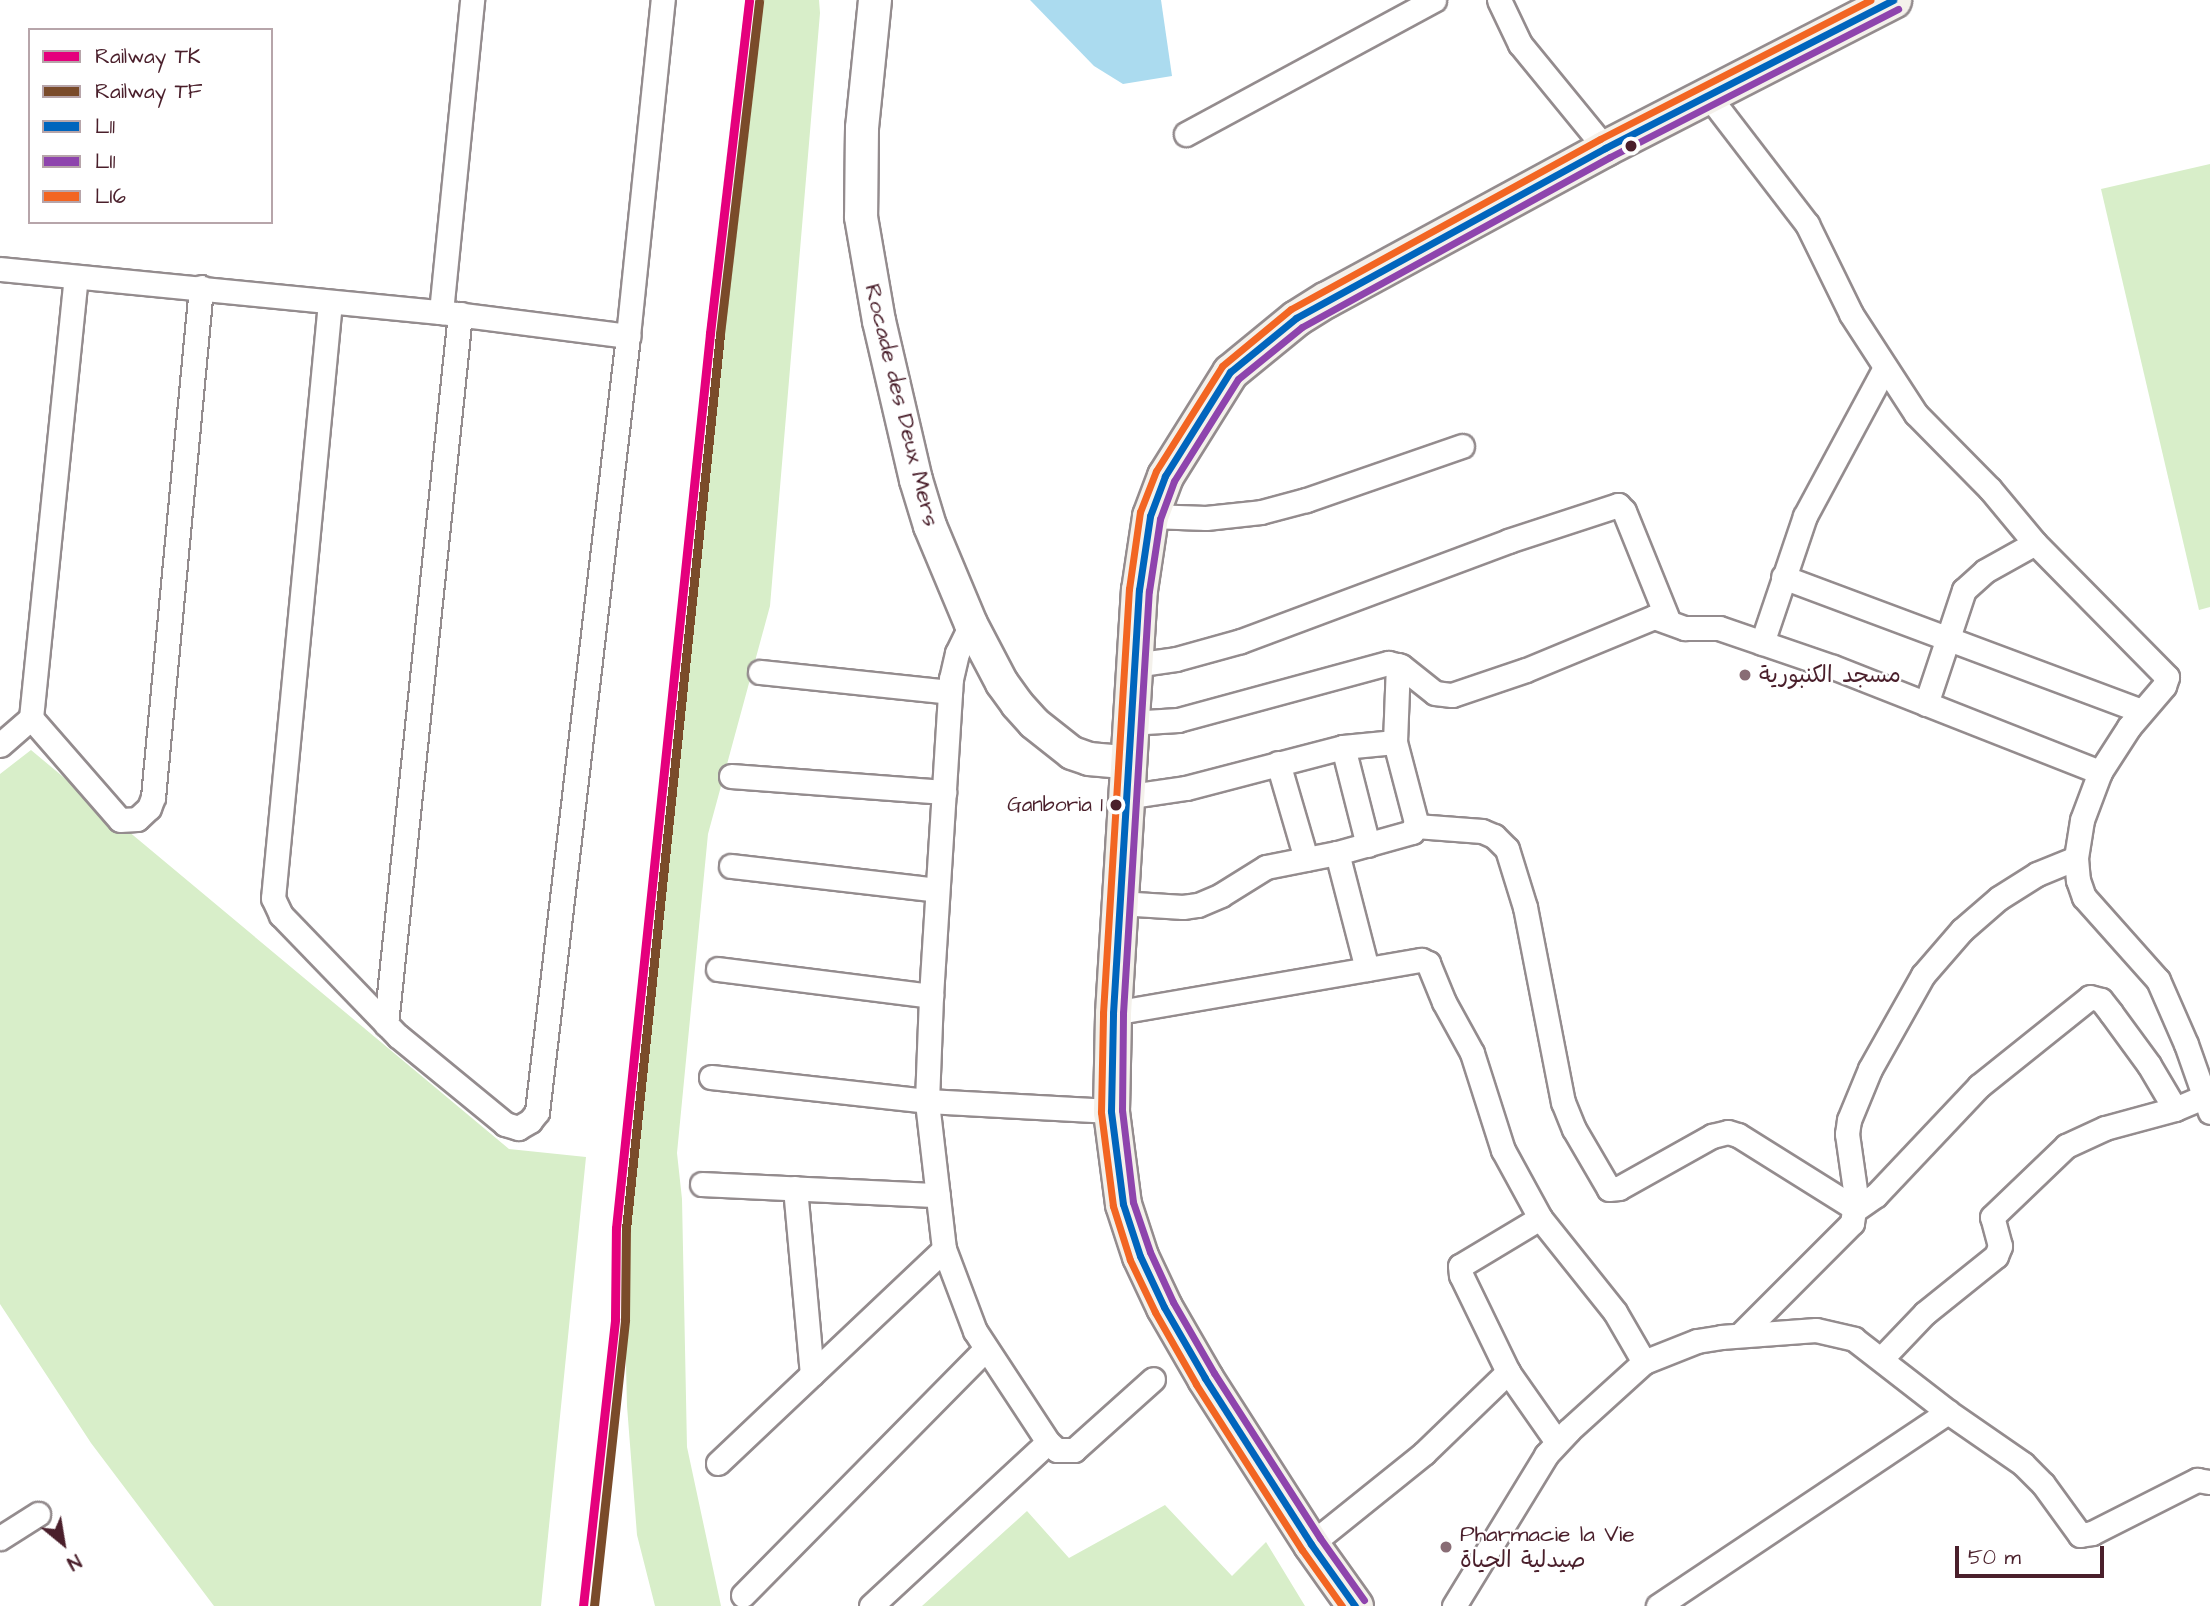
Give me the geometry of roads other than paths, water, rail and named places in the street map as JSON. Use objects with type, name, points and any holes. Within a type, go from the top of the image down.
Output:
[{"type":"main road","name":"Rocade des Deux Mers","points":[[875,0],[860,176],[861,217],[867,261],[916,480],[930,526],[971,624],[1002,683],[1034,723],[1058,745],[1089,759],[1126,762]]},
{"type":"main road","points":[[1355,1606],[1311,1544],[1205,1378],[1159,1297],[1140,1256],[1122,1204],[1111,1111],[1113,1013],[1126,762],[1139,590],[1150,516],[1165,476],[1230,372],[1273,335],[1327,299],[1605,148],[1893,0]]},
{"type":"street","points":[[386,1024],[451,313],[472,0]]},
{"type":"street","points":[[330,302],[273,898],[281,915],[386,1024],[505,1124],[518,1128],[530,1121],[537,1112],[628,336],[663,0]]},
{"type":"street","points":[[1186,134],[1434,0]]},
{"type":"street","points":[[1499,0],[1520,44],[1605,148]]},
{"type":"street","points":[[1708,95],[1807,224],[1851,314],[1884,369],[1916,414],[1990,489],[2035,543],[2166,675],[2164,686],[2141,711],[2100,772],[2082,820],[2076,858],[2078,880],[2084,897],[2158,980],[2186,1044],[2207,1104],[2175,1109],[2105,1128],[2066,1146],[1992,1217],[2000,1246],[1996,1256],[1925,1313],[1882,1358]]},
{"type":"street","points":[[0,269],[451,313],[628,336]]},
{"type":"street","points":[[0,744],[31,718],[76,277]]},
{"type":"street","points":[[31,718],[120,820],[129,822],[144,815],[153,797],[201,287]]},
{"type":"street","points":[[1762,643],[1783,577],[1822,481],[1884,369]]},
{"type":"street","points":[[1150,516],[1206,518],[1261,512],[1306,500],[1462,446]]},
{"type":"street","points":[[1134,665],[1176,659],[1241,641],[1508,541],[1618,505],[1624,511],[1668,620]]},
{"type":"street","points":[[1926,704],[1964,590],[1985,571],[2035,543]]},
{"type":"street","points":[[1783,577],[2141,711]]},
{"type":"street","points":[[1129,723],[1178,720],[1388,663],[1398,665],[1435,694],[1446,696],[1526,670],[1645,619],[1668,620],[1685,628],[1719,628],[1833,667],[2100,772]]},
{"type":"street","points":[[971,624],[957,653],[950,692],[931,996],[927,1101],[944,1249],[975,1331],[1048,1442],[1062,1451],[1074,1450],[1153,1379]]},
{"type":"street","points":[[1398,665],[1395,742],[1416,826]]},
{"type":"street","points":[[760,672],[950,692]]},
{"type":"street","points":[[1124,797],[1186,788],[1343,747],[1395,742]]},
{"type":"street","points":[[1343,747],[1368,845]]},
{"type":"street","points":[[1278,763],[1306,859]]},
{"type":"street","points":[[731,776],[944,792]]},
{"type":"street","points":[[1119,903],[1198,905],[1221,895],[1266,867],[1368,845],[1408,834],[1416,826],[1482,831],[1494,836],[1507,849],[1525,907],[1563,1102],[1574,1129],[1606,1187],[1619,1188],[1712,1136],[1728,1132],[1738,1135],[1856,1209]]},
{"type":"street","points":[[1337,853],[1367,969]]},
{"type":"street","points":[[1741,1334],[1841,1237],[1852,1223],[1856,1209],[1849,1120],[1865,1079],[1923,975],[1962,930],[1999,898],[2037,874],[2076,858]]},
{"type":"street","points":[[731,866],[937,890]]},
{"type":"street","points":[[1113,1013],[1421,960],[1430,965],[1444,1002],[1472,1053],[1503,1150],[1540,1218],[1615,1312],[1644,1362]]},
{"type":"street","points":[[718,970],[931,996]]},
{"type":"street","points":[[1856,1209],[1876,1195],[1979,1087],[2090,997],[2101,1000],[2111,1013],[2149,1065],[2175,1109]]},
{"type":"street","points":[[711,1077],[927,1101],[1111,1111]]},
{"type":"street","points":[[702,1184],[938,1195]]},
{"type":"street","points":[[795,1188],[812,1374]]},
{"type":"street","points":[[1540,1218],[1460,1266],[1461,1275],[1508,1372],[1557,1442]]},
{"type":"street","points":[[718,1463],[944,1249]]},
{"type":"street","points":[[1454,1606],[1546,1455],[1557,1442],[1644,1362],[1697,1341],[1741,1334],[1816,1330],[1838,1333],[1854,1339],[1882,1358],[1948,1412],[2023,1465],[2047,1490],[2080,1535],[2092,1533],[2197,1480],[2210,1482]]},
{"type":"street","points":[[743,1595],[986,1349]]},
{"type":"street","points":[[1311,1544],[1424,1453],[1508,1372]]},
{"type":"street","points":[[1658,1606],[1948,1412]]},
{"type":"street","points":[[871,1606],[1048,1442]]},
{"type":"street","points":[[0,1538],[38,1514]]},
{"type":"water","points":[[1030,0],[1161,0],[1172,76],[1123,84],[1094,66]]},
{"type":"rail line","name":"TK","points":[[583,1606],[615,1319],[616,1228],[710,333],[749,0]]},
{"type":"rail line","name":"TF","points":[[594,1606],[625,1320],[626,1229],[720,334],[759,1]]},
{"type":"place","name":"مسجد الكنبورية","points":[[1745,675]]},
{"type":"place","name":"Ganboria 1","points":[[1116,805]]},
{"type":"place","name":"Pharmacie la Vie صيدلية الحياة","points":[[1446,1547]]}]
